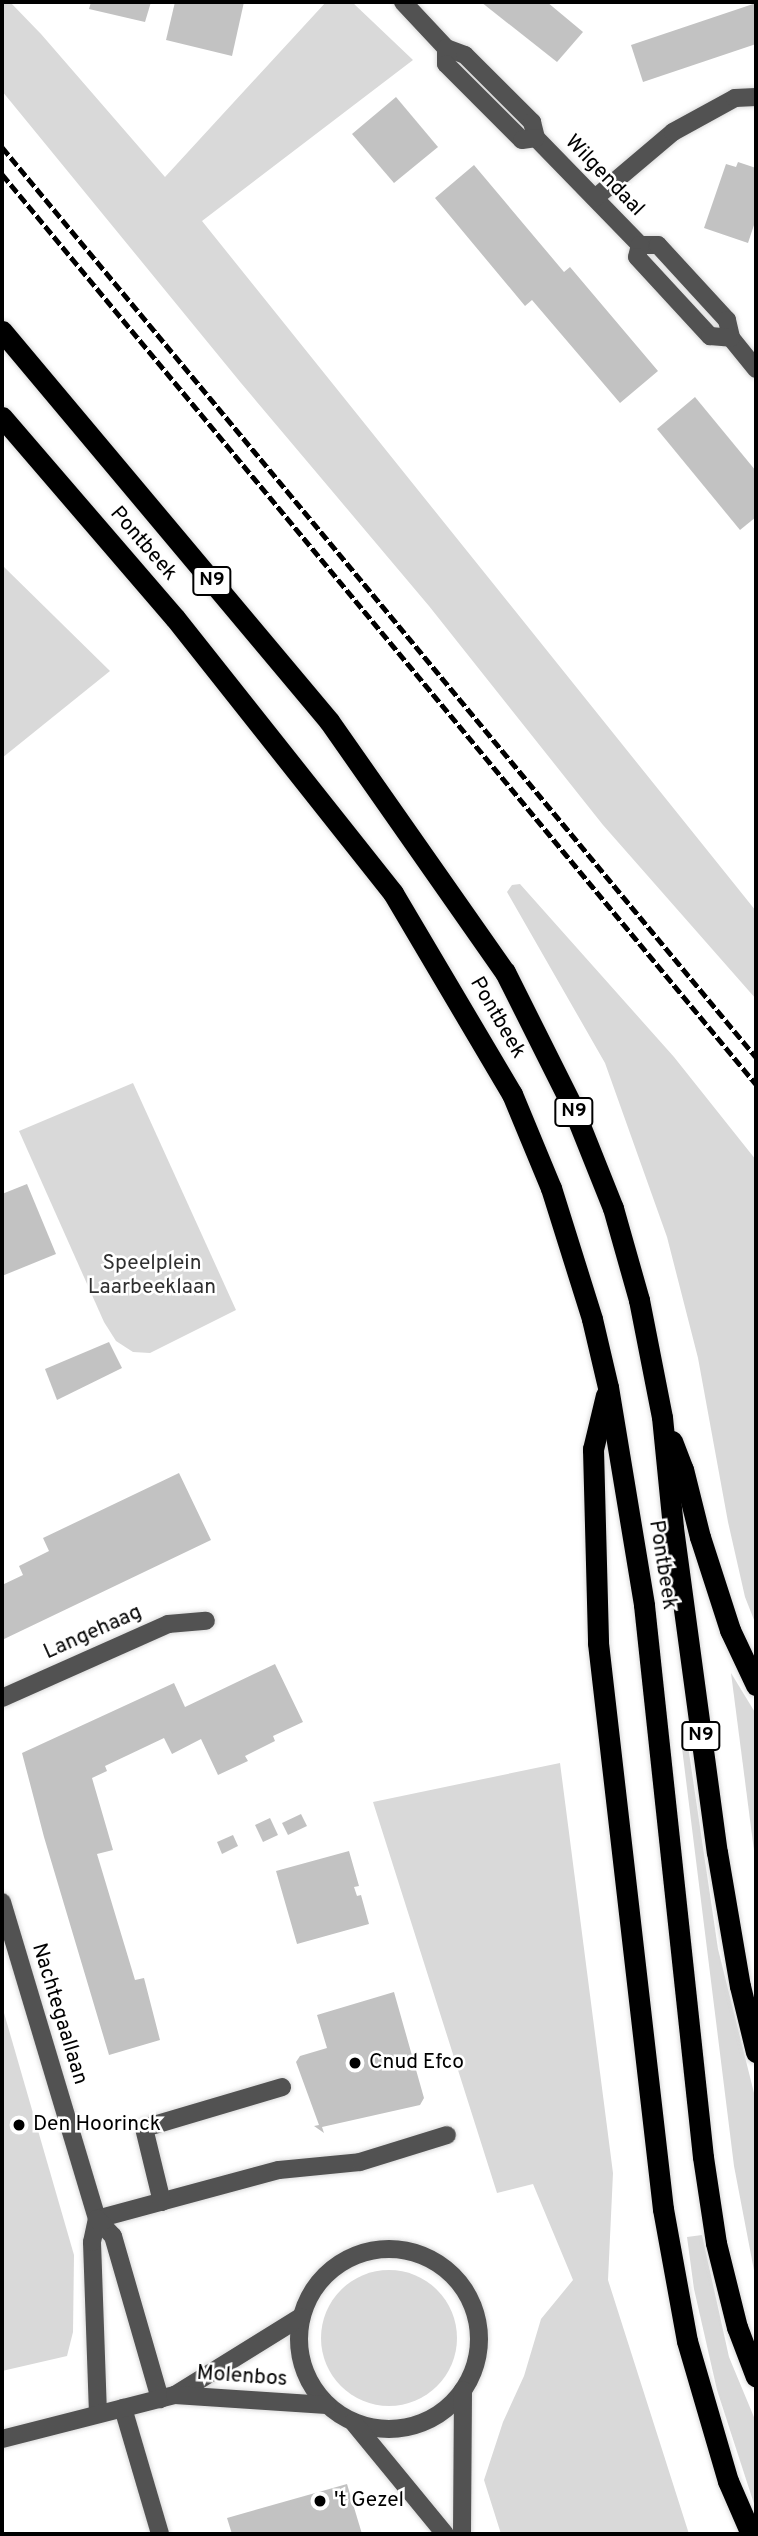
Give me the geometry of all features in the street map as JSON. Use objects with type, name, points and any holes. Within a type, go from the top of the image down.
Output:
[{"type":"highway","name":"N9","points":[[2,331],[330,721],[505,972],[573,1108],[613,1208],[639,1300],[662,1417],[673,1528],[717,1852],[740,1986],[756,2052]]},
{"type":"highway","name":"Pontbeek","points":[[2,417],[175,618],[393,893],[512,1094],[551,1188],[592,1319],[608,1387],[644,1605],[703,2157],[715,2231],[737,2327],[756,2377]]},
{"type":"highway","points":[[608,1387],[593,1449],[598,1643],[663,2209],[687,2341],[728,2481],[751,2534]]},
{"type":"highway","points":[[662,1417],[683,1469],[700,1537],[730,1630],[756,1685]]},
{"type":"street","name":"Wilgendaal","points":[[403,2],[446,48],[465,55],[532,122],[536,138],[640,245],[637,257],[710,337],[731,338],[756,369]]},
{"type":"street","points":[[595,198],[673,132],[735,98],[756,97]]},
{"type":"street","name":"Langehaag","points":[[2,1698],[168,1624],[205,1621]]},
{"type":"street","name":"Nachtegaallaan","points":[[2,1902],[97,2219],[113,2236],[168,2397]]},
{"type":"street","points":[[162,2202],[144,2128],[282,2087]]},
{"type":"street","points":[[97,2219],[279,2170],[360,2162],[447,2135]]},
{"type":"street","name":"Nachtegaallaan","points":[[97,2219],[92,2242],[98,2414]]},
{"type":"street","name":"Molenbos","points":[[353,2422],[384,2429],[419,2424],[447,2408],[463,2390],[477,2362],[479,2330],[476,2313],[462,2285],[439,2263],[410,2251],[364,2251],[335,2265],[313,2288],[301,2317],[299,2350],[308,2380],[327,2405],[353,2422],[445,2534]]},
{"type":"street","name":"Molenbos","points":[[168,2397],[301,2317]]},
{"type":"street","name":"Molenbos","points":[[462,2534],[463,2390]]},
{"type":"street","points":[[2,2439],[168,2397]]},
{"type":"street","name":"Molenbos","points":[[168,2397],[327,2405]]},
{"type":"street","points":[[123,2408],[160,2534]]},
{"type":"green space","points":[[2,2],[10,2],[41,34],[165,177],[326,2],[352,2],[413,60],[202,221],[756,911],[756,999],[603,825],[429,606],[241,383],[2,91]]},
{"type":"green space","points":[[2,565],[110,671],[2,758]]},
{"type":"green space","points":[[520,884],[674,1057],[756,1160],[756,1625],[745,1597],[728,1522],[698,1358],[667,1237],[605,1063],[507,892],[512,885]]},
{"type":"green space","name":"Speelplein Laarbeeklaan","points":[[133,1083],[236,1310],[150,1353],[133,1352],[116,1341],[104,1322],[19,1131]]},
{"type":"green space","points":[[731,1673],[756,1714],[756,1866]]},
{"type":"green space","points":[[687,1739],[718,1949],[756,2101],[756,2281],[734,2166],[681,1740]]},
{"type":"green space","points":[[560,1763],[613,2173],[608,2280],[689,2534],[501,2534],[484,2480],[503,2422],[524,2376],[541,2319],[573,2280],[533,2184],[497,2193],[373,1802]]},
{"type":"green space","name":"Den Hoorinck","points":[[2,2006],[74,2255],[73,2332],[67,2356],[2,2371]]},
{"type":"green space","points":[[702,2235],[729,2357],[756,2422],[756,2510],[717,2390],[694,2289],[687,2237]]},
{"type":"green space","points":[[389,2270],[415,2276],[437,2290],[451,2312],[457,2338],[451,2364],[437,2386],[415,2400],[389,2406],[363,2400],[341,2386],[327,2364],[321,2338],[327,2312],[341,2290],[363,2276]]},
{"type":"building","points":[[91,2],[151,2],[145,22],[89,9]]},
{"type":"building","points":[[175,2],[244,2],[232,56],[166,40]]},
{"type":"building","points":[[481,2],[547,2],[583,32],[557,62]]},
{"type":"building","points":[[756,3],[756,44],[643,82],[631,45]]},
{"type":"building","points":[[396,97],[438,147],[394,183],[352,134]]},
{"type":"building","points":[[738,162],[756,168],[756,219],[748,243],[704,228],[726,164],[736,167]]},
{"type":"building","points":[[474,165],[564,272],[570,267],[658,371],[620,403],[532,300],[525,306],[435,198]]},
{"type":"building","points":[[695,397],[756,471],[756,517],[740,530],[657,429]]},
{"type":"building","points":[[27,1184],[56,1254],[2,1276],[2,1194]]},
{"type":"building","points":[[109,1342],[122,1368],[57,1400],[45,1369]]},
{"type":"building","points":[[179,1473],[211,1540],[2,1640],[2,1585],[23,1575],[19,1566],[49,1551],[43,1538]]},
{"type":"building","points":[[275,1664],[303,1722],[273,1736],[275,1741],[245,1756],[248,1761],[218,1775],[201,1739],[172,1754],[164,1738],[105,1766],[107,1771],[92,1778],[113,1850],[97,1854],[135,1980],[144,1978],[160,2040],[109,2055],[44,1837],[22,1753],[174,1683],[185,1707]]},
{"type":"building","points":[[301,1814],[307,1826],[288,1835],[282,1823]]},
{"type":"building","points":[[270,1818],[278,1835],[263,1842],[255,1825]]},
{"type":"building","points":[[233,1835],[238,1846],[222,1854],[217,1842]]},
{"type":"building","points":[[349,1851],[359,1886],[354,1887],[357,1896],[361,1895],[369,1924],[297,1944],[276,1871]]},
{"type":"building","name":"Cnud Efco","points":[[394,1992],[424,2098],[420,2105],[322,2127],[324,2133],[314,2126],[319,2125],[296,2062],[300,2056],[327,2048],[317,2015]]},
{"type":"building","name":"'t Gezel","points":[[347,2484],[362,2534],[232,2534],[227,2518]]},
{"type":"railway","points":[[2,147],[756,1057]]},
{"type":"railway","points":[[2,174],[756,1084]]},
{"type":"place","name":"Cnud Efco","points":[[355,2063]]},
{"type":"place","name":"Den Hoorinck","points":[[19,2125]]},
{"type":"place","name":"'t Gezel","points":[[320,2501]]}]
